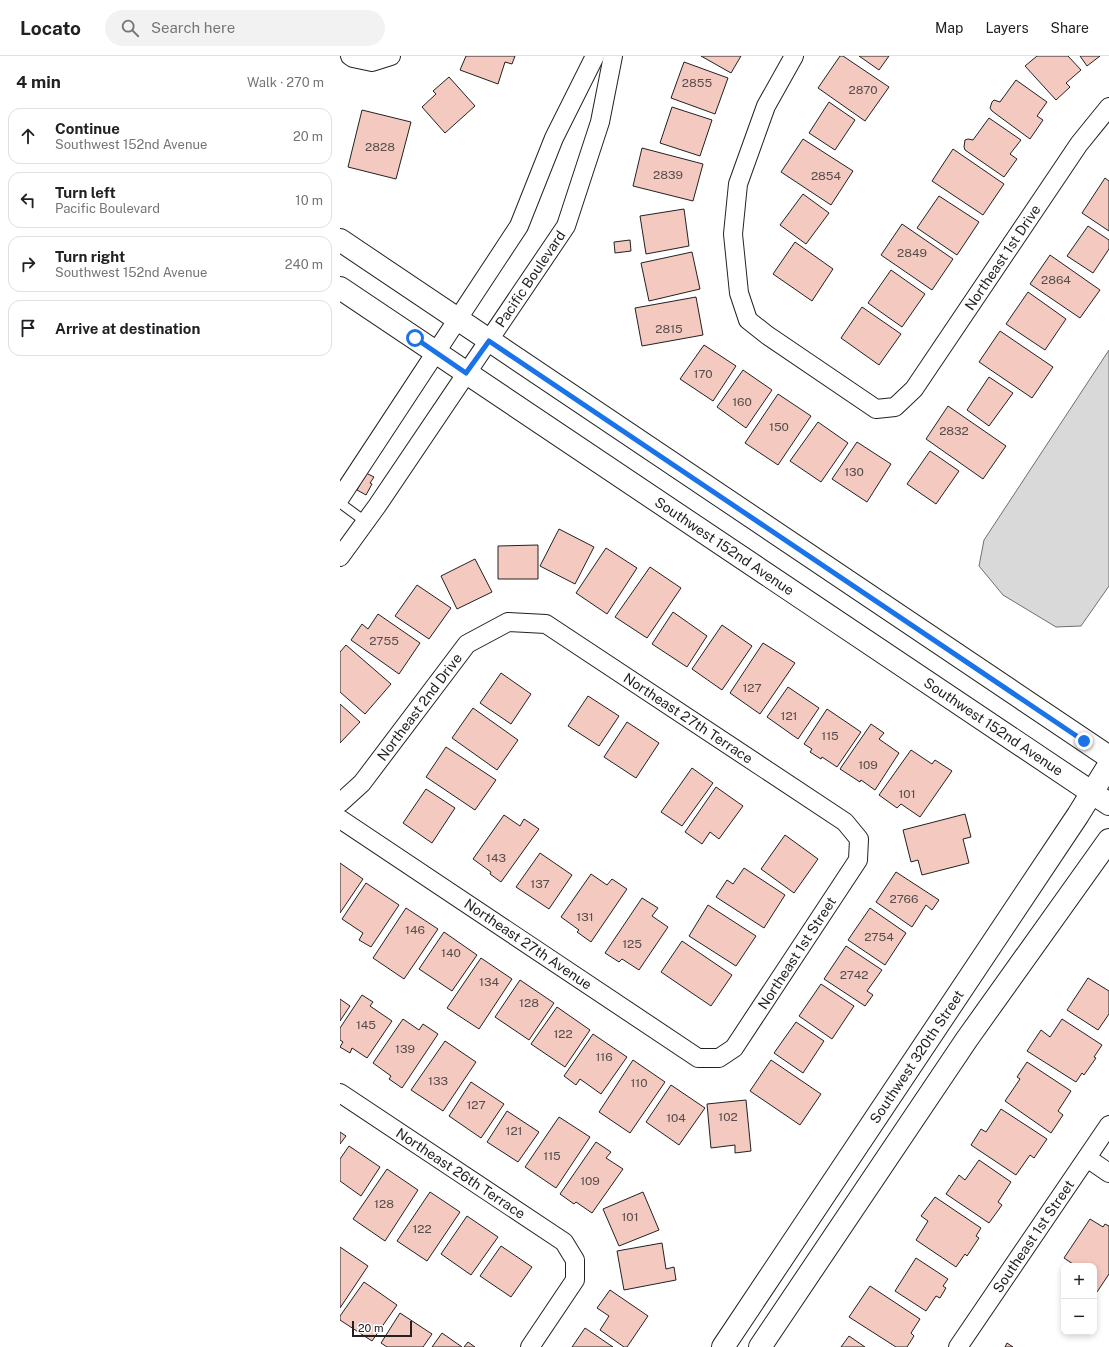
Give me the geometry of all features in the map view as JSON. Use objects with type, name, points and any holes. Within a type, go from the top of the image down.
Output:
[{"type":"street","points":[[350,56],[372,62],[391,56]]},
{"type":"street","points":[[340,498],[435,352],[520,226],[554,138],[595,56]]},
{"type":"street","name":"Pacific Boulevard","points":[[340,557],[366,522],[566,226],[600,122],[614,56]]},
{"type":"street","name":"Northeast 1st Drive","points":[[794,56],[766,106],[738,184],[733,234],[739,293],[748,320],[767,335],[876,409],[895,407],[914,390],[1079,144],[1109,107]]},
{"type":"street","points":[[340,240],[1109,757]]},
{"type":"street","name":"Southwest 152nd Avenue","points":[[340,288],[1101,798]]},
{"type":"street","name":"Northeast 2nd Drive","points":[[340,803],[362,783],[467,644],[508,622]]},
{"type":"street","name":"Northeast 27th Terrace","points":[[508,622],[546,624],[810,797],[845,822],[859,839]]},
{"type":"street","name":"Southwest 320th Street","points":[[722,1347],[1101,798],[1109,765]]},
{"type":"street","name":"Northeast 27th Avenue","points":[[340,819],[698,1058],[718,1058]]},
{"type":"street","name":"Northeast 1st Street","points":[[718,1058],[734,1048],[858,860],[859,839]]},
{"type":"street","points":[[760,1347],[967,1039],[1109,840]]},
{"type":"street","name":"Northeast 26th Terrace","points":[[340,1093],[564,1242],[575,1260],[575,1280],[530,1347]]},
{"type":"street","name":"Southeast 1st Street","points":[[958,1347],[1109,1125]]},
{"type":"street","points":[[1087,1158],[1109,1173]]},
{"type":"lane","points":[[340,504],[366,522]]},
{"type":"shaded area","points":[[1109,350],[1109,586],[1081,626],[1056,627],[1003,595],[979,566],[984,540]]},
{"type":"building","points":[[466,56],[515,56],[512,64],[505,62],[498,84],[460,70]]},
{"type":"building","points":[[701,56],[741,56],[731,73]]},
{"type":"building","points":[[840,56],[843,56],[889,87],[865,121],[818,88]]},
{"type":"building","points":[[859,56],[889,56],[879,70]]},
{"type":"building","points":[[1037,56],[1068,56],[1081,70],[1066,83],[1070,87],[1056,100],[1025,66]]},
{"type":"building","points":[[1080,56],[1100,56],[1087,66]]},
{"type":"building","points":[[684,62],[728,78],[715,114],[671,98]]},
{"type":"building","points":[[449,77],[475,106],[445,133],[422,107],[436,94],[433,91]]},
{"type":"building","points":[[1016,80],[1047,102],[1037,116],[1043,120],[1030,139],[990,108],[994,100],[1000,102]]},
{"type":"building","points":[[829,102],[855,120],[835,150],[809,133]]},
{"type":"building","points":[[672,107],[712,120],[700,156],[660,143]]},
{"type":"building","points":[[362,110],[411,122],[396,179],[348,167]]},
{"type":"building","points":[[989,118],[1021,140],[1010,154],[1017,159],[1004,177],[965,150],[964,147],[965,140],[973,140]]},
{"type":"building","points":[[803,139],[853,171],[831,205],[781,172]]},
{"type":"building","points":[[642,148],[703,164],[693,201],[633,186]]},
{"type":"building","points":[[953,149],[1004,184],[983,215],[932,181]]},
{"type":"building","points":[[1105,178],[1109,181],[1109,231],[1082,213]]},
{"type":"building","points":[[803,194],[829,213],[806,244],[780,225]]},
{"type":"building","points":[[939,196],[979,222],[957,255],[917,228]]},
{"type":"building","points":[[684,209],[689,246],[646,254],[640,216]]},
{"type":"building","points":[[902,224],[953,259],[932,290],[881,255]]},
{"type":"building","points":[[1088,226],[1109,240],[1109,249],[1093,273],[1067,256]]},
{"type":"building","points":[[630,240],[631,251],[615,253],[614,242]]},
{"type":"building","points":[[795,242],[833,269],[812,301],[773,274]]},
{"type":"building","points":[[692,252],[700,289],[649,301],[641,263]]},
{"type":"building","points":[[1050,255],[1100,290],[1080,318],[1030,284]]},
{"type":"building","points":[[891,270],[925,294],[902,327],[868,303]]},
{"type":"building","points":[[1028,292],[1066,319],[1045,350],[1006,324]]},
{"type":"building","points":[[696,297],[703,335],[642,346],[635,308]]},
{"type":"building","points":[[862,307],[901,334],[879,365],[841,338]]},
{"type":"building","points":[[1000,331],[1053,367],[1032,398],[979,362]]},
{"type":"building","points":[[704,345],[736,366],[713,401],[680,379]]},
{"type":"building","points":[[743,370],[772,390],[746,428],[717,407]]},
{"type":"building","points":[[989,377],[1013,393],[989,426],[967,410]]},
{"type":"building","points":[[778,394],[811,416],[778,465],[745,443]]},
{"type":"building","points":[[948,406],[1006,446],[983,479],[926,439]]},
{"type":"building","points":[[818,422],[848,443],[821,482],[790,461]]},
{"type":"building","points":[[857,442],[891,464],[867,502],[832,479]]},
{"type":"building","points":[[930,451],[959,471],[936,504],[907,484]]},
{"type":"building","points":[[366,473],[374,477],[370,483],[372,484],[366,495],[357,490]]},
{"type":"building","points":[[559,529],[594,547],[575,584],[540,566]]},
{"type":"building","points":[[538,545],[538,579],[498,579],[498,546]]},
{"type":"building","points":[[606,548],[637,568],[607,614],[576,593]]},
{"type":"building","points":[[475,559],[492,592],[457,609],[441,576]]},
{"type":"building","points":[[650,567],[681,588],[647,638],[615,617]]},
{"type":"building","points":[[417,585],[451,608],[429,639],[395,616]]},
{"type":"building","points":[[673,612],[707,636],[687,667],[652,644]]},
{"type":"building","points":[[378,614],[420,643],[399,674],[351,640],[362,624],[368,629]]},
{"type":"building","points":[[722,625],[752,646],[722,690],[692,669]]},
{"type":"building","points":[[763,643],[795,663],[760,714],[730,693]]},
{"type":"building","points":[[346,645],[391,684],[365,714],[340,692],[340,652]]},
{"type":"building","points":[[501,673],[531,694],[511,724],[480,703]]},
{"type":"building","points":[[788,687],[819,708],[798,739],[767,717]]},
{"type":"building","points":[[588,696],[619,716],[599,746],[568,726]]},
{"type":"building","points":[[340,704],[360,722],[340,743]]},
{"type":"building","points":[[473,708],[518,740],[497,770],[452,738]]},
{"type":"building","points":[[827,709],[861,732],[837,767],[822,757],[821,759],[810,752],[812,749],[804,744]]},
{"type":"building","points":[[627,722],[659,743],[636,778],[604,757]]},
{"type":"building","points":[[871,724],[884,733],[879,739],[899,753],[875,790],[861,780],[860,782],[840,769]]},
{"type":"building","points":[[446,747],[496,780],[475,810],[426,777]]},
{"type":"building","points":[[911,750],[932,764],[935,760],[952,771],[920,817],[901,804],[897,808],[879,795]]},
{"type":"building","points":[[692,768],[713,783],[682,826],[661,812]]},
{"type":"building","points":[[716,787],[743,806],[719,839],[710,832],[702,844],[685,832]]},
{"type":"building","points":[[426,789],[455,808],[432,843],[403,823]]},
{"type":"building","points":[[965,814],[971,837],[963,839],[969,863],[922,875],[918,860],[911,862],[903,830]]},
{"type":"building","points":[[504,815],[520,826],[524,819],[539,829],[501,882],[490,874],[491,872],[473,859]]},
{"type":"building","points":[[785,835],[818,859],[794,893],[761,869]]},
{"type":"building","points":[[540,853],[572,875],[549,909],[516,887]]},
{"type":"building","points":[[340,863],[363,879],[340,913]]},
{"type":"building","points":[[744,868],[785,895],[764,928],[716,897],[727,880],[733,884]]},
{"type":"building","points":[[896,872],[939,900],[932,910],[926,905],[912,927],[876,902]]},
{"type":"building","points":[[591,874],[607,885],[612,879],[627,889],[591,942],[577,932],[579,930],[561,917]]},
{"type":"building","points":[[366,883],[399,905],[371,947],[359,940],[363,933],[342,919]]},
{"type":"building","points":[[642,898],[658,908],[652,916],[668,927],[639,970],[622,959],[619,962],[605,953]]},
{"type":"building","points":[[708,905],[756,936],[736,966],[689,936]]},
{"type":"building","points":[[406,908],[438,929],[404,979],[373,958]]},
{"type":"building","points":[[870,908],[906,933],[885,965],[848,940]]},
{"type":"building","points":[[444,932],[477,955],[452,991],[419,969]]},
{"type":"building","points":[[682,941],[732,975],[711,1006],[661,972]]},
{"type":"building","points":[[846,946],[882,970],[867,991],[873,995],[865,1006],[824,979]]},
{"type":"building","points":[[481,958],[512,979],[479,1029],[447,1008]]},
{"type":"building","points":[[1088,978],[1109,991],[1109,1014],[1098,1030],[1067,1010]]},
{"type":"building","points":[[520,980],[554,1003],[529,1040],[495,1017]]},
{"type":"building","points":[[821,984],[854,1006],[832,1039],[799,1016]]},
{"type":"building","points":[[362,995],[373,1002],[370,1006],[392,1021],[367,1058],[352,1048],[350,1053],[340,1047],[343,1042],[340,1040],[340,1028]]},
{"type":"building","points":[[340,999],[350,1006],[340,1021]]},
{"type":"building","points":[[557,1007],[590,1030],[565,1067],[531,1044]]},
{"type":"building","points":[[403,1019],[419,1030],[423,1024],[438,1034],[402,1088],[389,1079],[391,1076],[373,1063]]},
{"type":"building","points":[[1062,1019],[1102,1045],[1094,1057],[1096,1058],[1084,1075],[1082,1073],[1076,1082],[1027,1051],[1041,1030],[1050,1037]]},
{"type":"building","points":[[796,1022],[824,1041],[803,1073],[774,1053]]},
{"type":"building","points":[[593,1034],[627,1057],[601,1094],[580,1079],[576,1085],[564,1076]]},
{"type":"building","points":[[445,1041],[476,1062],[443,1111],[411,1090]]},
{"type":"building","points":[[633,1060],[665,1082],[630,1133],[599,1112]]},
{"type":"building","points":[[771,1060],[821,1094],[800,1125],[750,1091]]},
{"type":"building","points":[[1027,1062],[1071,1091],[1058,1111],[1063,1115],[1051,1133],[1005,1101],[1020,1079],[1017,1077]]},
{"type":"building","points":[[471,1082],[504,1104],[481,1138],[449,1116]]},
{"type":"building","points":[[671,1085],[705,1108],[679,1145],[646,1122]]},
{"type":"building","points":[[746,1100],[751,1151],[735,1153],[735,1145],[711,1148],[707,1104]]},
{"type":"building","points":[[1001,1109],[1047,1139],[1034,1158],[1030,1155],[1016,1175],[971,1145],[981,1129],[986,1132]]},
{"type":"building","points":[[507,1111],[539,1132],[518,1162],[487,1142]]},
{"type":"building","points":[[559,1117],[590,1137],[556,1188],[525,1167]]},
{"type":"building","points":[[340,1132],[346,1136],[340,1144]]},
{"type":"building","points":[[596,1142],[611,1152],[606,1158],[623,1169],[592,1213],[576,1202],[574,1204],[560,1194]]},
{"type":"building","points":[[349,1146],[380,1167],[361,1196],[340,1181],[340,1159]]},
{"type":"building","points":[[979,1160],[1011,1182],[998,1202],[1002,1205],[989,1223],[946,1194],[959,1175],[965,1180]]},
{"type":"building","points":[[387,1169],[418,1190],[385,1241],[353,1219]]},
{"type":"building","points":[[430,1192],[460,1212],[427,1261],[397,1241]]},
{"type":"building","points":[[643,1192],[659,1230],[619,1246],[603,1209]]},
{"type":"building","points":[[935,1197],[981,1228],[976,1236],[979,1238],[967,1256],[965,1254],[956,1267],[916,1240],[928,1221],[921,1216]]},
{"type":"building","points":[[467,1216],[498,1237],[471,1275],[441,1254]]},
{"type":"building","points":[[1090,1219],[1103,1227],[1105,1224],[1109,1226],[1109,1274],[1097,1292],[1097,1263],[1072,1263],[1064,1258]]},
{"type":"building","points":[[662,1243],[666,1269],[674,1267],[676,1280],[624,1290],[617,1251]]},
{"type":"building","points":[[501,1246],[532,1267],[511,1297],[480,1276]]},
{"type":"building","points":[[340,1247],[368,1266],[340,1308]]},
{"type":"building","points":[[916,1258],[948,1279],[943,1286],[946,1288],[940,1298],[936,1296],[926,1311],[895,1291]]},
{"type":"building","points":[[364,1282],[397,1305],[372,1341],[340,1320],[340,1316]]},
{"type":"building","points":[[870,1286],[920,1319],[911,1333],[914,1336],[907,1347],[896,1347],[849,1317]]},
{"type":"building","points":[[610,1290],[648,1316],[627,1347],[624,1347],[600,1330],[609,1316],[597,1308]]},
{"type":"building","points":[[400,1313],[432,1334],[423,1347],[387,1347],[381,1343]]},
{"type":"building","points":[[585,1328],[613,1347],[572,1347]]},
{"type":"building","points":[[442,1333],[462,1347],[432,1347]]},
{"type":"building","points":[[849,1336],[865,1347],[841,1347]]},
{"type":"building","points":[[468,1342],[475,1347],[464,1347]]},
{"type":"building","points":[[1007,1343],[1013,1347],[1005,1347]]},
{"type":"route","points":[[415,338],[466,373],[489,341],[1084,741]]}]
